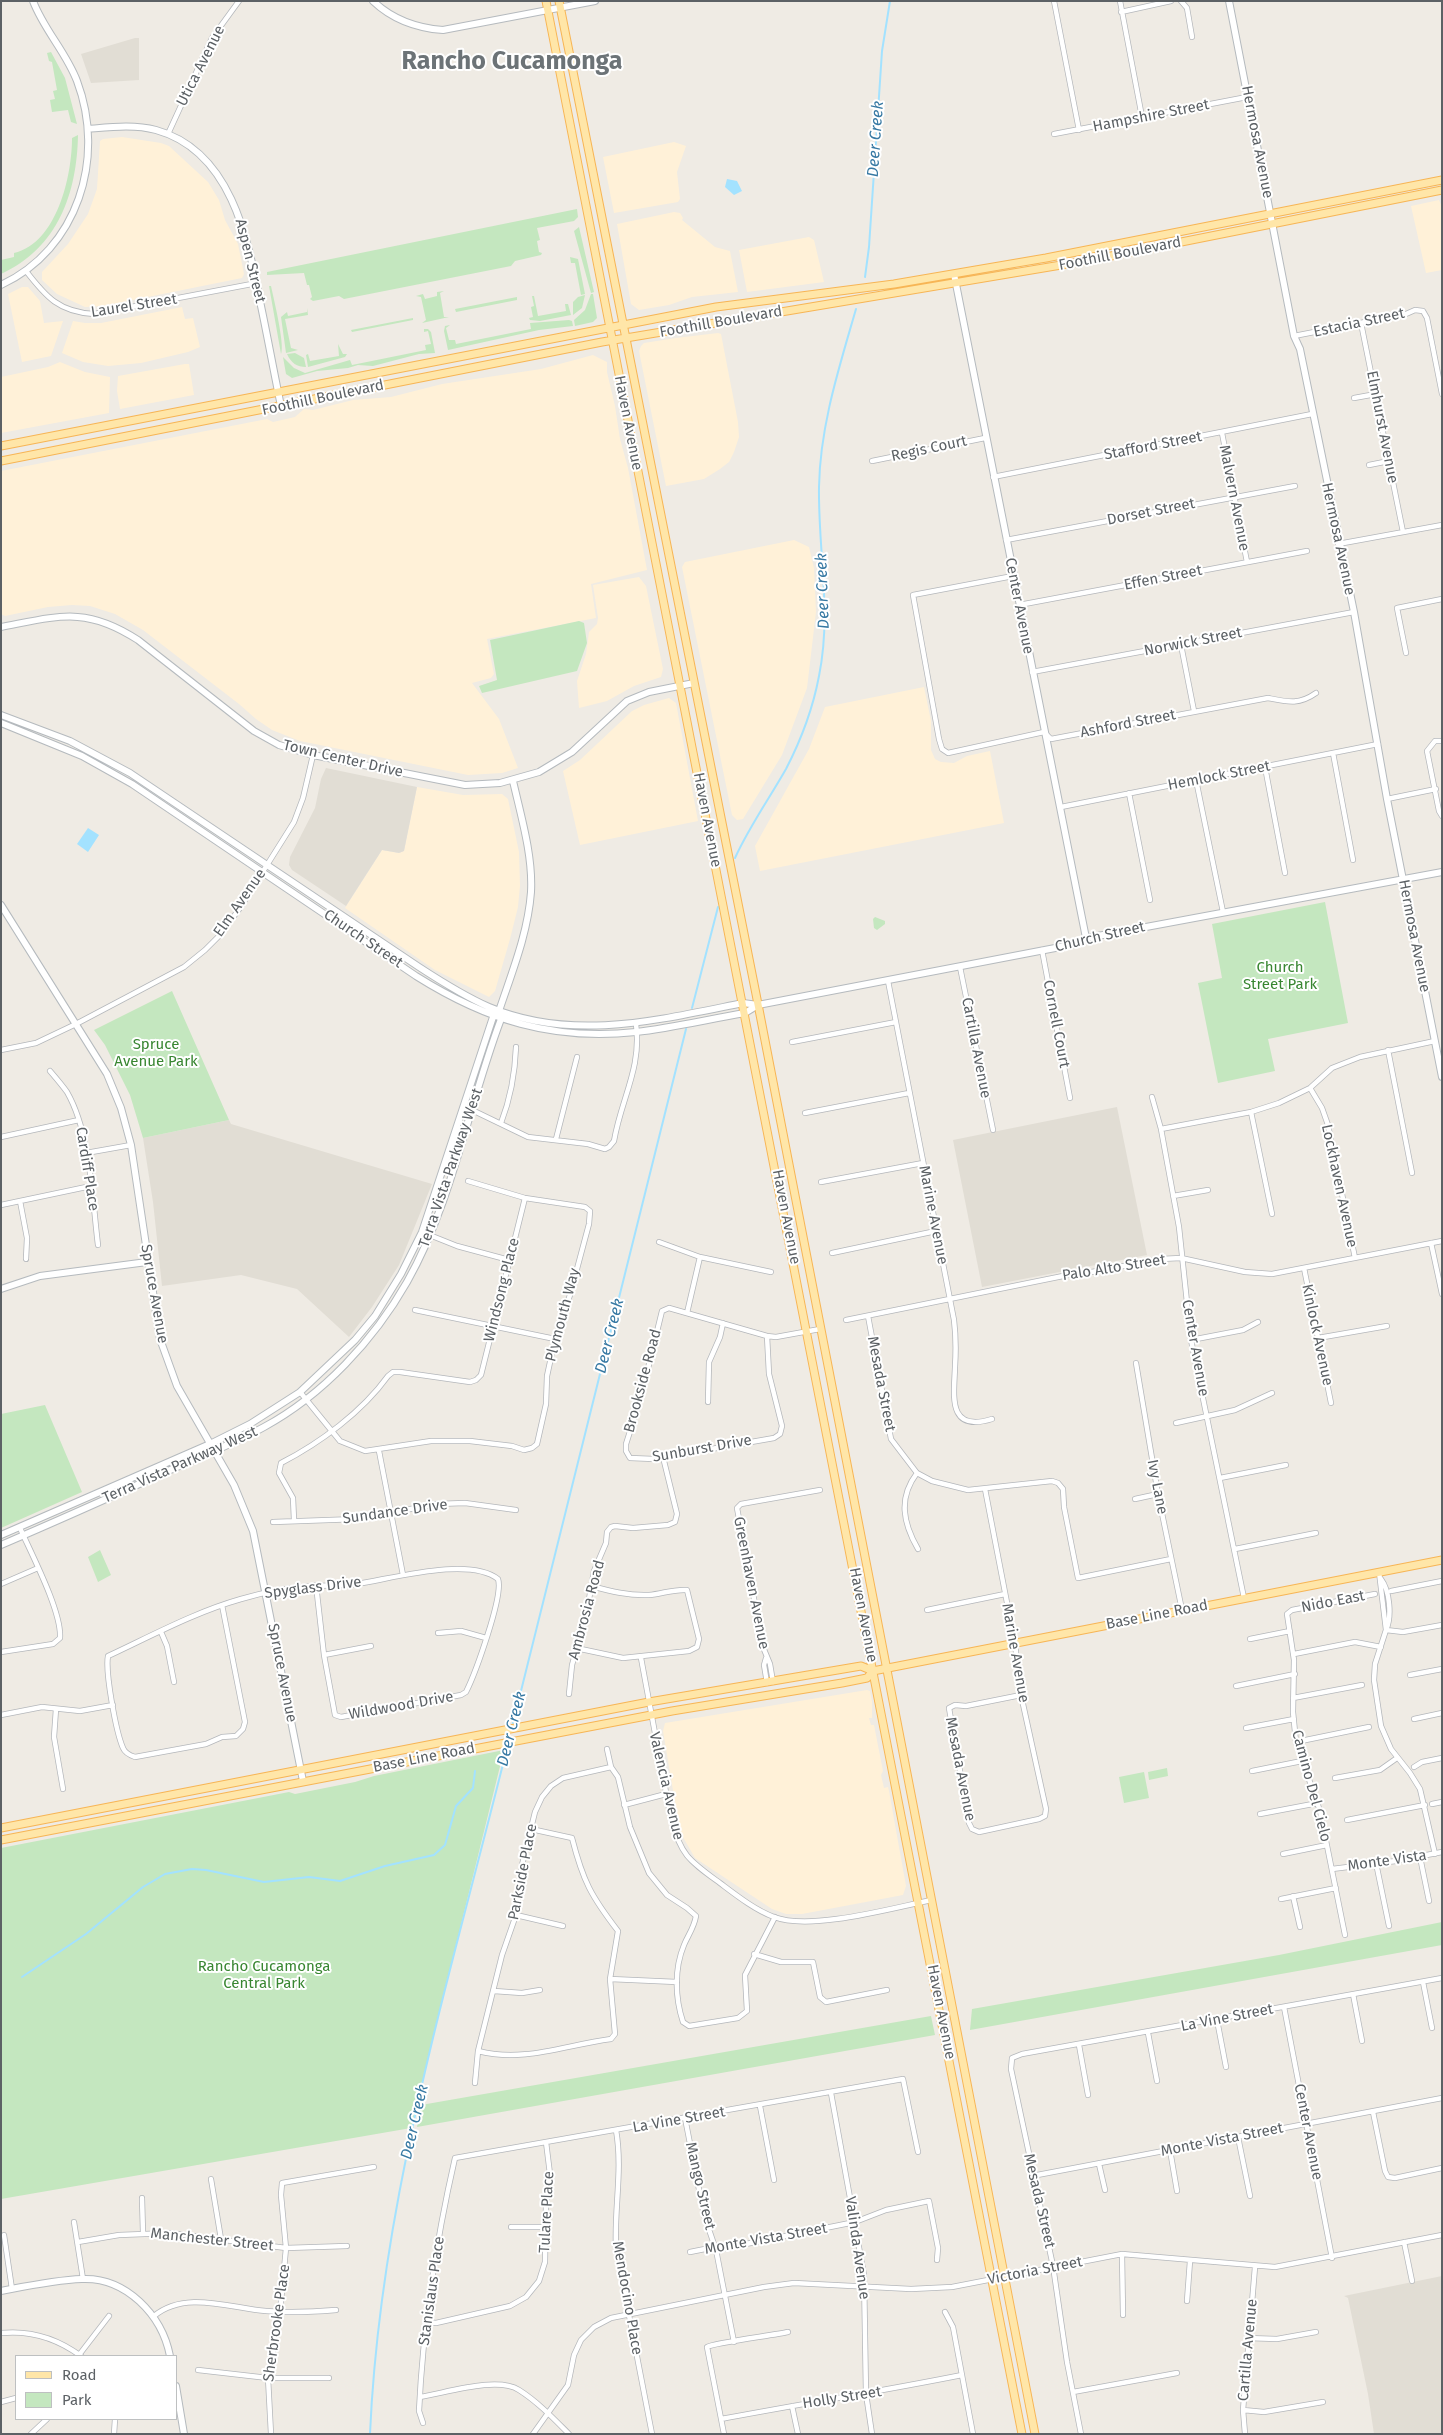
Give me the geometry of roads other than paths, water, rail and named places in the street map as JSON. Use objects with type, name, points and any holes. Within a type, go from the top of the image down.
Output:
[{"type":"main road","name":"Haven Avenue","points":[[546,1],[679,686],[808,1331],[1022,2434]]},
{"type":"main road","name":"Haven Avenue","points":[[559,4],[624,325],[888,1668],[1035,2434]]},
{"type":"main road","name":"Foothill Boulevard","points":[[1,446],[726,306],[954,274],[1140,241],[1442,180]]},
{"type":"main road","name":"Foothill Boulevard","points":[[1,461],[612,340],[1099,259],[1442,190]]},
{"type":"main road","name":"Base Line Road","points":[[1,1840],[650,1715],[842,1683],[866,1678],[873,1671],[1244,1598],[1380,1576],[1442,1560]]},
{"type":"main road","name":"Base Line Road","points":[[1,1828],[648,1702],[861,1666],[873,1671]]},
{"type":"street","points":[[1,285],[26,271],[54,244],[75,210],[87,170],[88,129],[81,92],[72,69],[41,20],[33,1]]},
{"type":"street","name":"Utica Avenue","points":[[168,134],[208,45],[239,1]]},
{"type":"street","points":[[373,1],[384,11],[401,21],[427,29],[443,30],[548,10],[559,4],[595,1]]},
{"type":"street","points":[[1054,1],[1079,130]]},
{"type":"street","points":[[1120,1],[1142,117]]},
{"type":"street","points":[[1121,12],[1171,1]]},
{"type":"street","name":"Hermosa Avenue","points":[[1229,1],[1294,336],[1300,351],[1338,544],[1354,612],[1387,799],[1442,1077]]},
{"type":"street","points":[[1182,2],[1192,37]]},
{"type":"street","name":"Hampshire Street","points":[[1054,134],[1248,97]]},
{"type":"street","name":"Aspen Street","points":[[88,129],[133,126],[168,134],[184,143],[200,156],[227,192],[245,232],[281,406]]},
{"type":"street","name":"Laurel Street","points":[[26,271],[52,301],[70,311],[94,314],[257,283]]},
{"type":"street","name":"Center Avenue","points":[[954,274],[985,438],[1086,938]]},
{"type":"street","name":"Estacia Street","points":[[1294,336],[1415,310],[1423,311],[1442,394]]},
{"type":"street","name":"Elmhurst Avenue","points":[[1361,323],[1403,532]]},
{"type":"street","points":[[1354,398],[1376,394]]},
{"type":"street","name":"Stafford Street","points":[[993,477],[1312,414]]},
{"type":"street","name":"Malvern Avenue","points":[[1222,433],[1247,562]]},
{"type":"street","name":"Regis Court","points":[[872,461],[985,438]]},
{"type":"street","points":[[1369,465],[1389,461]]},
{"type":"street","name":"Dorset Street","points":[[1006,540],[1295,486]]},
{"type":"street","points":[[1338,544],[1442,525]]},
{"type":"street","name":"Effen Street","points":[[1019,605],[1307,551]]},
{"type":"street","name":"Ashford Street","points":[[1013,576],[913,595],[942,749],[948,753],[977,745],[1044,732],[1051,738],[1268,698],[1288,702],[1306,700],[1316,693]]},
{"type":"street","points":[[1406,653],[1397,608],[1442,599]]},
{"type":"street","name":"Norwick Street","points":[[1032,672],[1354,612]]},
{"type":"street","name":"Town Center Drive","points":[[1,627],[64,616],[91,618],[112,624],[138,640],[254,731],[280,744],[313,755],[453,783],[490,785],[513,781],[539,772],[560,760],[628,701],[649,692],[694,683]]},
{"type":"street","points":[[1181,644],[1194,711]]},
{"type":"street","name":"Church Street","points":[[1,715],[36,727],[94,752],[130,773],[450,987],[499,1011],[528,1019],[570,1026],[594,1027],[636,1024],[743,1003],[758,1005],[1076,944],[1086,938],[1442,872]]},
{"type":"street","name":"Church Street","points":[[1,723],[82,756],[132,784],[416,976],[465,1004],[492,1016],[538,1029],[574,1034],[637,1032],[745,1013],[758,1005]]},
{"type":"street","points":[[1442,741],[1435,741],[1427,751],[1436,789],[1438,811],[1442,816]]},
{"type":"street","name":"Hemlock Street","points":[[1061,807],[1378,744]]},
{"type":"street","points":[[1333,753],[1353,860]]},
{"type":"street","name":"Elm Avenue","points":[[1,1050],[36,1044],[184,967],[205,950],[220,935],[240,908],[297,814],[309,780],[313,755]]},
{"type":"street","points":[[1264,767],[1285,873]]},
{"type":"street","points":[[1196,780],[1223,912]]},
{"type":"street","points":[[501,1019],[499,1011],[520,946],[531,891],[530,863],[513,781]]},
{"type":"street","points":[[1387,799],[1436,789]]},
{"type":"street","points":[[1129,793],[1150,900]]},
{"type":"street","name":"Spruce Avenue","points":[[1,905],[76,1024],[113,1087],[131,1145],[147,1262],[157,1324],[165,1356],[177,1386],[234,1485],[248,1515],[258,1550],[303,1782]]},
{"type":"street","name":"Cornell Court","points":[[1042,950],[1070,1098]]},
{"type":"street","name":"Cartilla Avenue","points":[[960,967],[993,1130]]},
{"type":"street","name":"Marine Avenue","points":[[888,981],[950,1300],[956,1339],[953,1392],[956,1408],[964,1419],[976,1424],[992,1419]]},
{"type":"street","points":[[492,1016],[499,1011]]},
{"type":"street","name":"Terra Vista Parkway West","points":[[1,1536],[210,1444],[266,1415],[300,1392],[336,1360],[375,1316],[401,1274],[422,1232],[492,1016]]},
{"type":"street","name":"Terra Vista Parkway West","points":[[1,1545],[215,1451],[266,1426],[305,1399],[339,1370],[377,1327],[408,1281],[429,1235],[501,1019]]},
{"type":"street","points":[[792,1042],[896,1022]]},
{"type":"street","points":[[472,1110],[528,1137],[556,1139],[605,1149],[609,1147],[614,1141],[636,1061],[639,1047],[636,1024]]},
{"type":"street","points":[[1161,1129],[1251,1112],[1279,1104],[1310,1088],[1332,1068],[1360,1057],[1434,1041]]},
{"type":"street","points":[[501,1123],[510,1102],[516,1047]]},
{"type":"street","points":[[1388,1050],[1412,1173]]},
{"type":"street","points":[[556,1139],[577,1057]]},
{"type":"street","name":"Cardiff Place","points":[[50,1071],[66,1092],[79,1120],[86,1152],[98,1245]]},
{"type":"street","name":"Lockhaven Avenue","points":[[1310,1088],[1322,1108],[1328,1125],[1355,1258]]},
{"type":"street","points":[[806,1113],[909,1093]]},
{"type":"street","name":"Center Avenue","points":[[1152,1097],[1161,1129],[1173,1196],[1191,1340],[1244,1598]]},
{"type":"street","points":[[1251,1112],[1272,1214]]},
{"type":"street","points":[[1,1137],[79,1120]]},
{"type":"street","points":[[86,1152],[131,1145]]},
{"type":"street","points":[[821,1182],[923,1163]]},
{"type":"street","points":[[468,1181],[524,1198]]},
{"type":"street","points":[[1,1205],[91,1186]]},
{"type":"street","points":[[1173,1196],[1208,1190]]},
{"type":"street","name":"Plymouth Way","points":[[379,1451],[431,1441],[460,1441],[512,1446],[524,1450],[532,1448],[537,1444],[546,1404],[547,1376],[555,1339],[570,1295],[591,1217],[590,1211],[585,1207],[524,1198]]},
{"type":"street","name":"Windsong Place","points":[[331,1431],[356,1410],[393,1372],[470,1382],[476,1380],[481,1375],[524,1198]]},
{"type":"street","points":[[20,1201],[27,1238],[26,1259]]},
{"type":"street","points":[[832,1253],[936,1231]]},
{"type":"street","points":[[422,1232],[457,1246],[508,1260]]},
{"type":"street","name":"Palo Alto Street","points":[[846,1320],[1068,1275],[1161,1259],[1181,1258],[1213,1263],[1245,1272],[1272,1274],[1442,1241]]},
{"type":"street","points":[[659,1242],[700,1257],[771,1272]]},
{"type":"street","points":[[1431,1243],[1442,1294]]},
{"type":"street","points":[[700,1257],[687,1313],[767,1336],[776,1337],[820,1329]]},
{"type":"street","points":[[1,1288],[40,1276],[147,1262]]},
{"type":"street","name":"Kinlock Avenue","points":[[1304,1268],[1331,1403]]},
{"type":"street","name":"Brookside Road","points":[[626,1451],[626,1444],[641,1397],[662,1311],[669,1308],[687,1313]]},
{"type":"street","points":[[415,1310],[555,1339]]},
{"type":"street","name":"Mesada Street","points":[[868,1316],[891,1439],[917,1473]]},
{"type":"street","points":[[1191,1340],[1242,1330],[1258,1322]]},
{"type":"street","points":[[708,1402],[710,1362],[720,1337],[723,1323]]},
{"type":"street","points":[[1318,1338],[1387,1326]]},
{"type":"street","name":"Sunburst Drive","points":[[626,1451],[630,1458],[663,1457],[774,1438],[780,1434],[782,1426],[769,1374],[767,1336]]},
{"type":"street","name":"Ivy Lane","points":[[1136,1363],[1158,1494],[1182,1610]]},
{"type":"street","points":[[300,1392],[340,1441],[352,1448],[379,1451],[403,1575]]},
{"type":"street","points":[[1176,1423],[1235,1410],[1272,1393]]},
{"type":"street","points":[[294,1520],[293,1498],[279,1468],[281,1463],[331,1431]]},
{"type":"street","name":"Ambrosia Road","points":[[569,1694],[576,1648],[586,1616],[591,1586],[611,1527],[643,1528],[668,1525],[675,1522],[677,1514],[663,1457]]},
{"type":"street","points":[[1220,1478],[1286,1465]]},
{"type":"street","points":[[918,1549],[909,1534],[903,1503],[908,1485],[917,1473],[932,1481],[959,1489],[985,1489],[1052,1481],[1058,1483],[1063,1490],[1064,1507],[1078,1578],[1171,1559]]},
{"type":"street","name":"Marine Avenue","points":[[972,1829],[979,1832],[1039,1819],[1045,1816],[1046,1809],[1022,1695],[1015,1644],[985,1489]]},
{"type":"street","name":"Greenhaven Avenue","points":[[770,1682],[770,1664],[766,1658],[750,1566],[737,1516],[737,1508],[740,1504],[820,1490]]},
{"type":"street","points":[[1135,1500],[1158,1494]]},
{"type":"street","name":"Sundance Drive","points":[[274,1522],[342,1520],[446,1504],[473,1504],[516,1510]]},
{"type":"street","points":[[1,1652],[53,1644],[60,1638],[58,1623],[38,1568],[20,1528]]},
{"type":"street","points":[[1235,1549],[1316,1533]]},
{"type":"street","points":[[1,1584],[38,1568]]},
{"type":"street","name":"Spyglass Drive","points":[[113,1705],[106,1666],[108,1656],[222,1605],[266,1593],[316,1586],[358,1584],[403,1575],[456,1569],[485,1572],[498,1579],[500,1591],[486,1638]]},
{"type":"street","points":[[1380,1576],[1379,1585],[1386,1630]]},
{"type":"street","points":[[1380,1576],[1385,1587],[1389,1622],[1375,1664],[1374,1685],[1384,1734],[1397,1758],[1417,1783],[1425,1805],[1434,1854]]},
{"type":"street","points":[[1391,1591],[1442,1581]]},
{"type":"street","points":[[316,1586],[324,1655],[371,1646]]},
{"type":"street","points":[[576,1648],[623,1658],[641,1658],[689,1651],[697,1647],[699,1639],[687,1590],[675,1589],[660,1594],[636,1594],[591,1586]]},
{"type":"street","points":[[927,1610],[1005,1594]]},
{"type":"street","name":"Nido East","points":[[1292,1610],[1375,1594]]},
{"type":"street","points":[[1,1715],[42,1707],[80,1711],[113,1705],[123,1748],[127,1754],[135,1757],[206,1744],[222,1737],[236,1736],[243,1729],[245,1722],[222,1605]]},
{"type":"street","name":"Camino Del Cielo","points":[[1292,1610],[1287,1614],[1294,1654],[1293,1698],[1296,1742],[1318,1803],[1345,1935]]},
{"type":"street","points":[[1386,1630],[1403,1632],[1442,1625]]},
{"type":"street","points":[[438,1633],[461,1631],[486,1638]]},
{"type":"street","points":[[1250,1639],[1290,1631]]},
{"type":"street","points":[[161,1632],[167,1646],[174,1682]]},
{"type":"street","name":"Wildwood Drive","points":[[324,1655],[335,1716],[342,1717],[462,1695],[466,1692],[486,1638]]},
{"type":"street","points":[[1294,1654],[1355,1642],[1381,1647]]},
{"type":"street","name":"Valencia Avenue","points":[[641,1658],[650,1715],[676,1838],[690,1861],[730,1890],[775,1918],[787,1921],[815,1920],[932,1900]]},
{"type":"street","points":[[1410,1675],[1442,1669]]},
{"type":"street","points":[[1236,1686],[1295,1674]]},
{"type":"street","points":[[1293,1698],[1362,1685]]},
{"type":"street","name":"Mesada Avenue","points":[[972,1829],[949,1708],[954,1705],[966,1706],[1022,1695]]},
{"type":"street","points":[[56,1709],[54,1737],[63,1789]]},
{"type":"street","points":[[1414,1719],[1442,1713]]},
{"type":"street","points":[[1246,1728],[1294,1719]]},
{"type":"street","points":[[1296,1742],[1369,1727]]},
{"type":"street","points":[[607,1749],[611,1767],[618,1776],[624,1805],[640,1854],[649,1873],[667,1895],[696,1916],[694,1926],[684,1945],[679,1963],[677,1982],[679,2009],[683,2022],[690,2026],[738,2018],[747,2011],[745,1974],[754,1954],[775,1918]]},
{"type":"street","points":[[1335,1778],[1380,1770],[1397,1758]]},
{"type":"street","points":[[1414,1767],[1422,1762],[1442,1758]]},
{"type":"street","points":[[1252,1771],[1302,1761]]},
{"type":"street","name":"Parkside Place","points":[[475,2083],[478,2051],[502,1954],[516,1915],[522,1865],[542,1796],[551,1786],[563,1778],[611,1767]]},
{"type":"street","points":[[624,1805],[666,1794]]},
{"type":"street","points":[[1432,1804],[1442,1802]]},
{"type":"street","points":[[1260,1814],[1318,1803]]},
{"type":"street","points":[[1347,1820],[1425,1805]]},
{"type":"street","points":[[478,2051],[508,2057],[533,2055],[611,2039],[615,2034],[610,1979],[618,1931],[596,1903],[581,1874],[572,1838],[531,1829]]},
{"type":"street","points":[[1283,1854],[1327,1845]]},
{"type":"street","name":"Monte Vista","points":[[1332,1869],[1420,1857],[1442,1852]]},
{"type":"street","points":[[1420,1857],[1429,1901]]},
{"type":"street","points":[[1376,1863],[1389,1926]]},
{"type":"street","points":[[1281,1898],[1336,1888]]},
{"type":"street","points":[[1294,1896],[1300,1927]]},
{"type":"street","points":[[516,1915],[563,1926]]},
{"type":"street","points":[[754,1954],[782,1962],[813,1962],[820,1998],[826,2002],[887,1990]]},
{"type":"street","name":"La Vine Street","points":[[1012,2058],[1022,2054],[1148,2033],[1442,1978]]},
{"type":"street","points":[[610,1979],[677,1982]]},
{"type":"street","points":[[1423,1982],[1432,2028]]},
{"type":"street","points":[[494,1991],[522,1993],[540,1990]]},
{"type":"street","points":[[1353,1994],[1362,2041]]},
{"type":"street","name":"Center Avenue","points":[[1284,2007],[1332,2258]]},
{"type":"street","points":[[1217,2020],[1226,2067]]},
{"type":"street","points":[[1148,2033],[1157,2081]]},
{"type":"street","points":[[1079,2044],[1088,2095]]},
{"type":"street","name":"Mesada Street","points":[[1012,2058],[1011,2069],[1032,2176],[1054,2266],[1081,2434]]},
{"type":"street","name":"La Vine Street","points":[[455,2158],[760,2106],[903,2079],[918,2152]]},
{"type":"street","name":"Valinda Avenue","points":[[831,2093],[865,2286],[866,2394],[872,2434]]},
{"type":"street","name":"Monte Vista Street","points":[[1032,2176],[1238,2137],[1306,2122],[1373,2112],[1442,2098]]},
{"type":"street","points":[[760,2106],[774,2180]]},
{"type":"street","points":[[1373,2112],[1385,2171],[1388,2177],[1395,2178],[1442,2168]]},
{"type":"street","name":"Mango Street","points":[[685,2118],[704,2215],[716,2250],[734,2342]]},
{"type":"street","name":"Mendocino Place","points":[[616,2130],[620,2168],[615,2226],[616,2248],[652,2434]]},
{"type":"street","points":[[1238,2137],[1250,2196]]},
{"type":"street","name":"Tulare Place","points":[[426,2322],[436,2323],[510,2306],[526,2297],[539,2281],[545,2262],[545,2227],[550,2174],[546,2142]]},
{"type":"street","points":[[1170,2150],[1177,2191]]},
{"type":"street","name":"Stanislaus Place","points":[[423,2423],[419,2411],[426,2322],[439,2238],[455,2158]]},
{"type":"street","points":[[1100,2164],[1105,2190]]},
{"type":"street","name":"Sherbrooke Place","points":[[271,2434],[268,2378],[280,2312],[286,2248],[281,2195],[282,2183],[374,2167]]},
{"type":"street","points":[[211,2179],[221,2239]]},
{"type":"street","points":[[142,2198],[143,2232]]},
{"type":"street","name":"Monte Vista Street","points":[[690,2252],[710,2248],[716,2250],[855,2222],[886,2210],[929,2201],[938,2248],[937,2260]]},
{"type":"street","points":[[74,2222],[83,2278]]},
{"type":"street","points":[[511,2227],[545,2227]]},
{"type":"street","name":"Manchester Street","points":[[78,2242],[143,2232],[221,2239],[286,2248],[347,2246]]},
{"type":"street","points":[[4,2235],[12,2289]]},
{"type":"street","name":"Victoria Street","points":[[533,2434],[568,2385],[574,2355],[582,2340],[594,2327],[611,2318],[794,2283],[934,2288],[1122,2254],[1255,2267],[1294,2265],[1442,2235]]},
{"type":"street","points":[[1404,2242],[1412,2282]]},
{"type":"street","points":[[1122,2254],[1123,2315]]},
{"type":"street","points":[[1187,2301],[1190,2261]]},
{"type":"street","name":"Cartilla Avenue","points":[[1246,2434],[1243,2410],[1255,2267]]},
{"type":"street","points":[[1,2291],[83,2278],[106,2282],[124,2290],[141,2302],[154,2316],[162,2329],[170,2355]]},
{"type":"street","points":[[154,2316],[166,2307],[187,2302],[280,2312],[336,2310]]},
{"type":"street","points":[[944,2312],[953,2326],[973,2434]]},
{"type":"street","points":[[81,2355],[109,2316]]},
{"type":"street","points":[[724,2434],[707,2347],[712,2344],[788,2332]]},
{"type":"street","points":[[1248,2338],[1277,2339],[1316,2332]]},
{"type":"street","points":[[1,2333],[38,2335],[60,2343],[78,2355]]},
{"type":"street","points":[[198,2370],[268,2378],[329,2378]]},
{"type":"street","points":[[1073,2392],[1177,2373]]},
{"type":"street","name":"Holly Street","points":[[721,2418],[866,2394],[962,2375]]},
{"type":"street","points":[[420,2397],[487,2385],[506,2386],[518,2390],[569,2434]]},
{"type":"street","points":[[1,2402],[15,2398]]},
{"type":"street","points":[[178,2398],[184,2434]]},
{"type":"street","points":[[1243,2410],[1264,2412],[1323,2402]]},
{"type":"street","points":[[792,2406],[798,2434]]},
{"type":"street","points":[[31,2434],[46,2420]]},
{"type":"street","points":[[114,2420],[114,2434]]},
{"type":"water","points":[[727,179],[737,181],[742,191],[734,195],[725,187]]},
{"type":"water","points":[[88,828],[99,835],[88,852],[77,844]]},
{"type":"waterway","name":"Deer Creek","points":[[865,277],[869,247],[882,51],[890,1]]},
{"type":"waterway","name":"Deer Creek","points":[[735,858],[746,835],[786,769],[806,724],[819,676],[824,629],[824,582],[819,511],[820,464],[832,397],[856,309]]},
{"type":"waterway","name":"Deer Creek","points":[[692,1008],[718,907]]},
{"type":"waterway","name":"Deer Creek","points":[[512,1727],[686,1029]]},
{"type":"waterway","name":"Deer Creek","points":[[370,2434],[377,2346],[388,2259],[403,2172],[442,2000],[508,1744]]},
{"type":"waterway","points":[[22,1977],[86,1934],[143,1887],[165,1874],[192,1869],[206,1870],[264,1882],[309,1877],[340,1881],[385,1866],[434,1855],[445,1845],[456,1806],[473,1788],[475,1771]]},
{"type":"district","name":"Rancho Cucamonga","points":[[512,62]]},
{"type":"park label","name":"Church Street Park","points":[[1280,976]]},
{"type":"park label","name":"Spruce Avenue Park","points":[[156,1054]]},
{"type":"park label","name":"Rancho Cucamonga Central Park","points":[[264,1976]]}]
